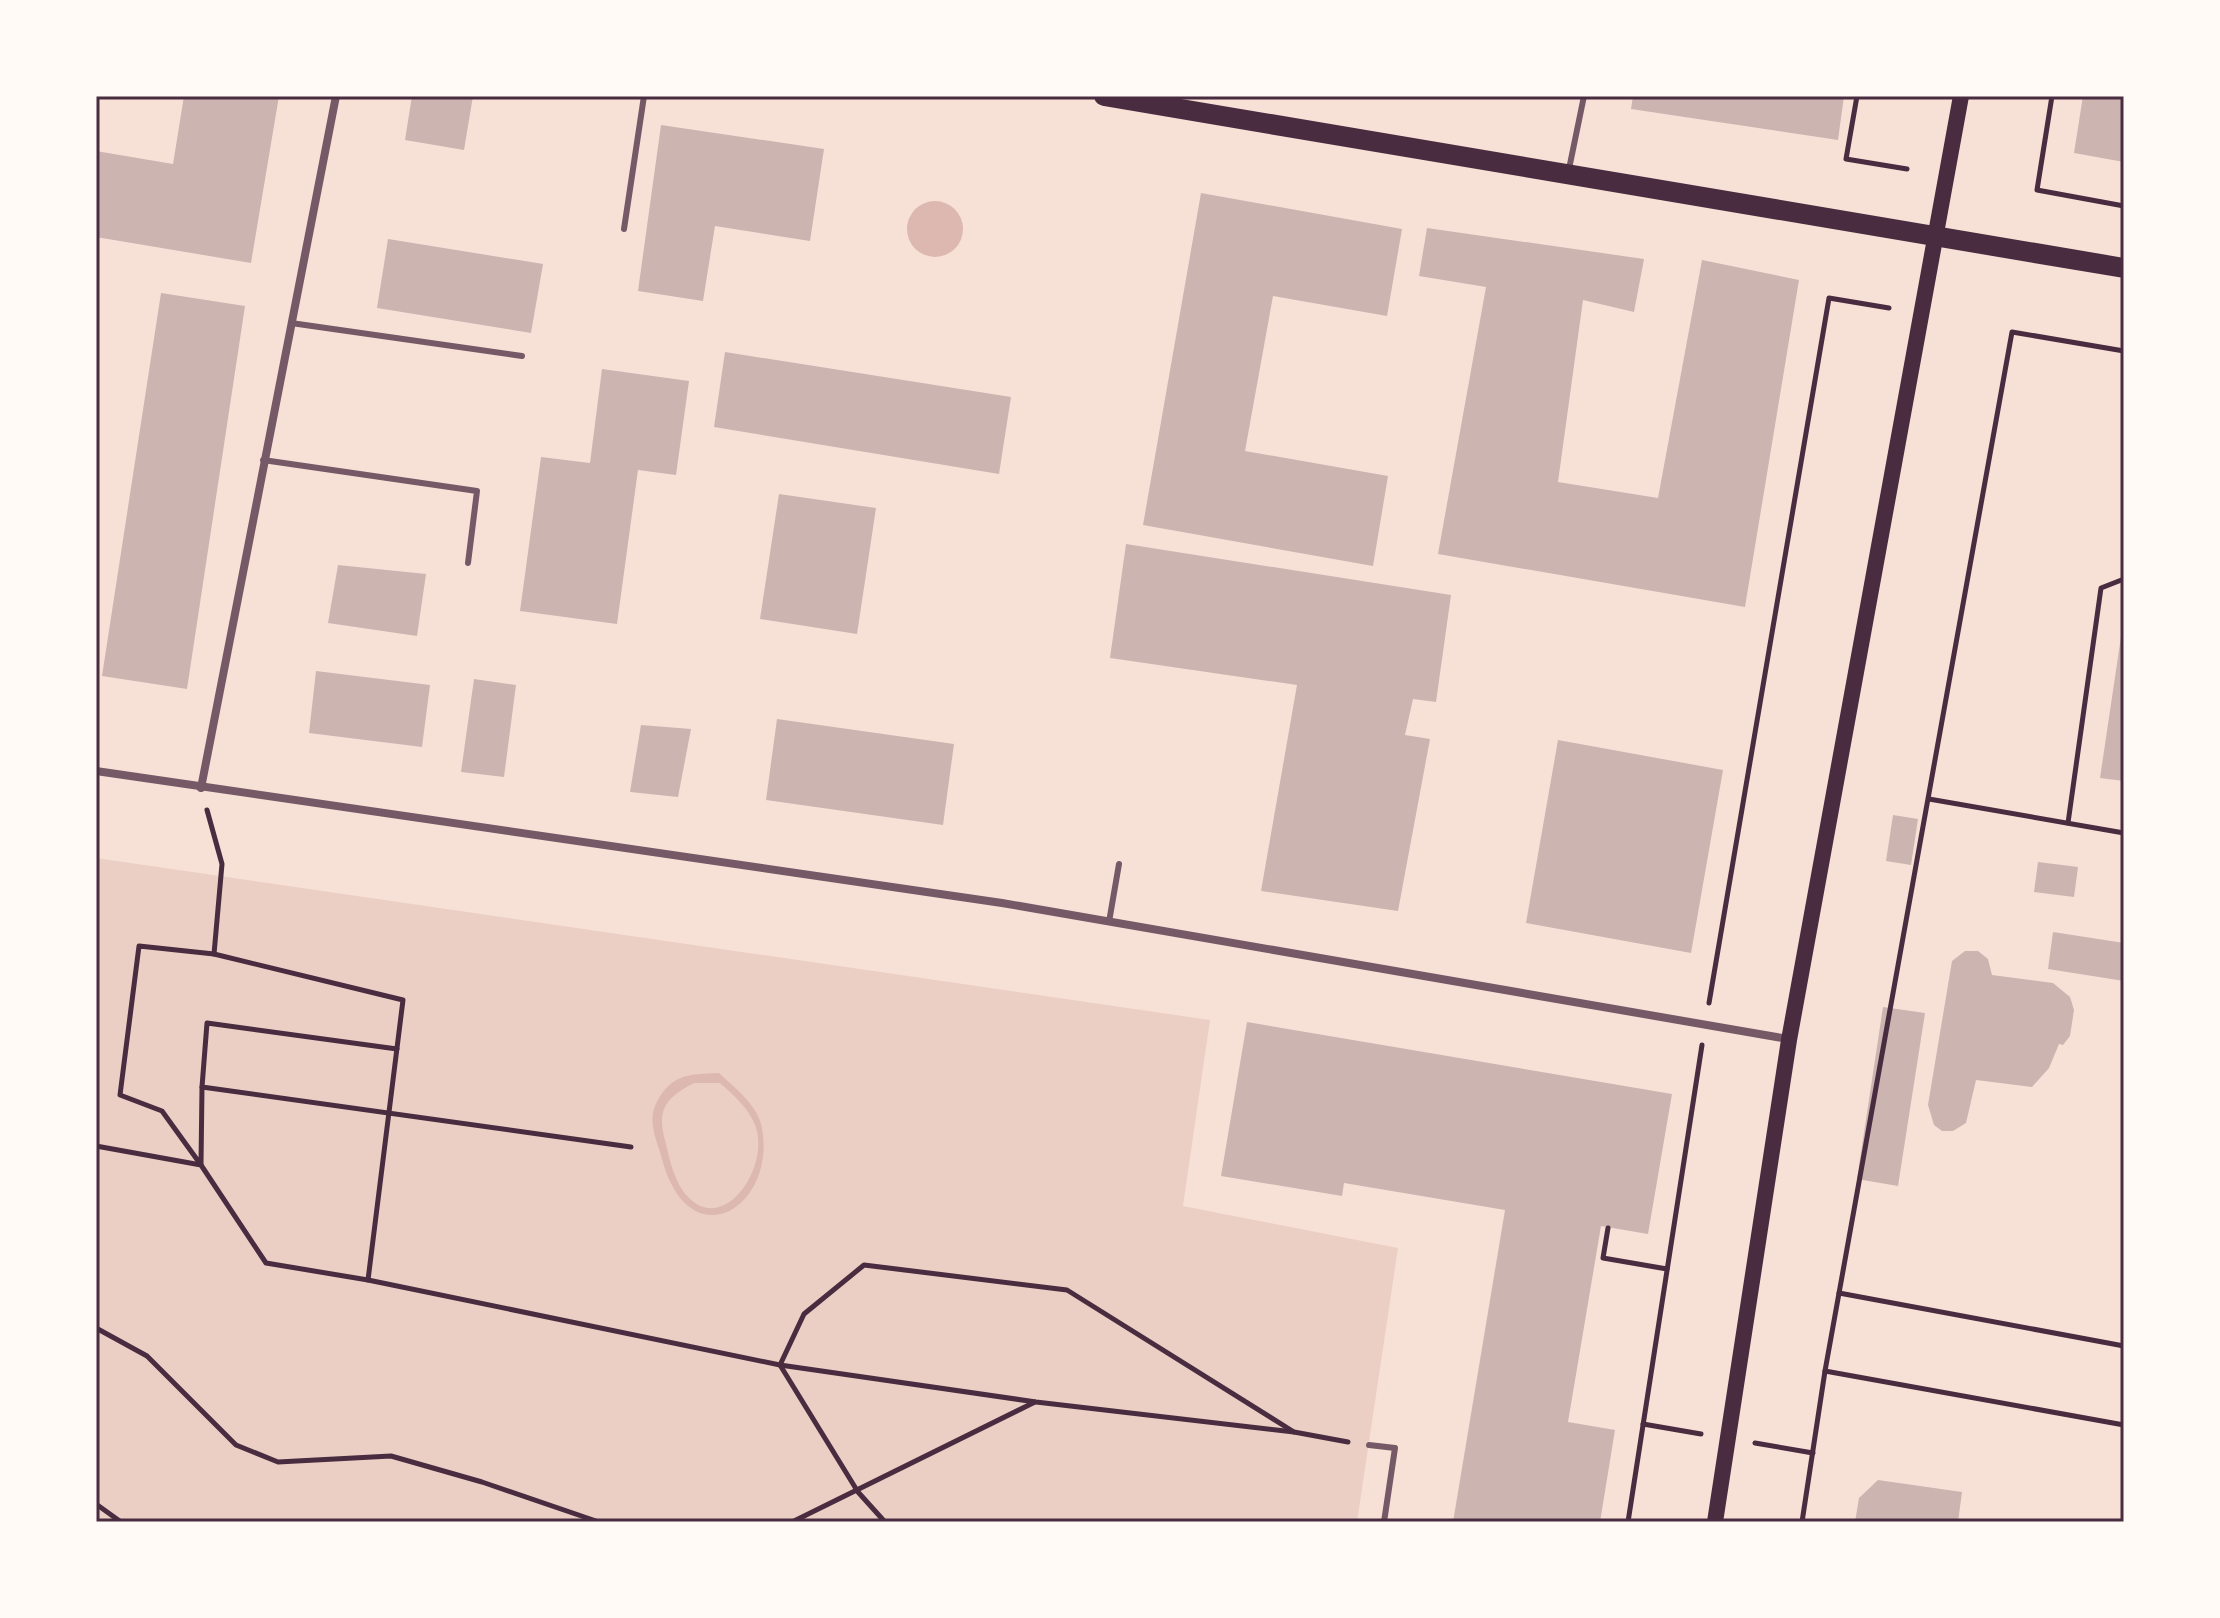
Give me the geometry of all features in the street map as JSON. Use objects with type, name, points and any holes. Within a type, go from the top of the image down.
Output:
[{"type":"main road","points":[[1715,1522],[1789,1040],[1939,236],[1961,96]]},
{"type":"main road","points":[[1112,97],[2124,268]]},
{"type":"street","points":[[201,788],[336,96]]},
{"type":"street","points":[[96,771],[1002,903],[1789,1040]]},
{"type":"lane","points":[[624,229],[644,96]]},
{"type":"lane","points":[[1567,176],[1584,96]]},
{"type":"lane","points":[[291,323],[522,356]]},
{"type":"lane","points":[[263,460],[477,491],[468,563]]},
{"type":"lane","points":[[1109,922],[1119,864]]},
{"type":"lane","points":[[1369,1445],[1395,1448],[1384,1522]]},
{"type":"path","points":[[1857,96],[1846,159],[1907,169]]},
{"type":"path","points":[[2052,96],[2037,190],[2124,206]]},
{"type":"path","points":[[1628,1522],[1705,1025],[1829,298],[1889,308]]},
{"type":"path","points":[[1802,1522],[1825,1371],[2012,332],[2124,351]]},
{"type":"path","points":[[2068,823],[2101,588],[2124,579]]},
{"type":"path","points":[[201,788],[222,864],[214,954]]},
{"type":"path","points":[[1929,799],[2124,833]]},
{"type":"path","points":[[368,1280],[403,1000],[214,954],[139,946],[120,1095],[162,1111],[266,1263],[368,1280],[780,1365],[1036,1402],[1294,1432],[1369,1445]]},
{"type":"path","points":[[201,1165],[207,1023],[397,1049]]},
{"type":"path","points":[[202,1087],[631,1147]]},
{"type":"path","points":[[96,1146],[201,1165]]},
{"type":"path","points":[[1608,1228],[1603,1258],[1667,1269]]},
{"type":"path","points":[[780,1365],[804,1314],[864,1265],[1067,1290],[1294,1432]]},
{"type":"path","points":[[1839,1293],[2124,1346]]},
{"type":"path","points":[[96,1328],[147,1356],[236,1445],[278,1462],[391,1456],[482,1482],[599,1522]]},
{"type":"path","points":[[780,1365],[858,1492],[885,1522]]},
{"type":"path","points":[[1825,1371],[2124,1425]]},
{"type":"path","points":[[792,1522],[1036,1402]]},
{"type":"path","points":[[96,1504],[121,1522]]},
{"type":"shaded area","points":[[935,201],[955,209],[963,229],[955,249],[935,257],[915,249],[907,229],[915,209]]},
{"type":"shaded area","points":[[96,858],[1210,1020],[1183,1206],[1398,1248],[1357,1522],[96,1522]]},
{"type":"shaded area","points":[[719,1073],[744,1096],[758,1117],[763,1153],[757,1178],[745,1198],[729,1211],[711,1215],[692,1209],[675,1191],[662,1159],[652,1119],[660,1096],[673,1082],[688,1076]],"holes":[[[694,1083],[720,1083],[748,1113],[755,1125],[758,1142],[750,1178],[740,1193],[727,1204],[713,1208],[698,1205],[683,1191],[670,1160],[662,1120],[666,1105],[677,1093]]]},
{"type":"building","points":[[184,96],[279,96],[251,263],[96,237],[96,151],[173,164]]},
{"type":"building","points":[[412,96],[473,96],[464,150],[405,140]]},
{"type":"building","points":[[1633,96],[1844,96],[1838,140],[1631,109]]},
{"type":"building","points":[[2083,96],[2124,96],[2124,162],[2074,153]]},
{"type":"building","points":[[661,125],[824,149],[810,241],[715,226],[703,301],[638,291]]},
{"type":"building","points":[[1201,193],[1402,229],[1387,316],[1273,296],[1245,451],[1388,476],[1373,566],[1143,525]]},
{"type":"building","points":[[1427,228],[1644,259],[1634,312],[1583,300],[1558,482],[1658,498],[1702,260],[1799,280],[1745,607],[1438,554],[1486,287],[1419,276]]},
{"type":"building","points":[[388,239],[543,264],[531,333],[377,308]]},
{"type":"building","points":[[161,293],[245,306],[187,689],[102,676]]},
{"type":"building","points":[[725,352],[1011,397],[999,474],[714,427]]},
{"type":"building","points":[[602,369],[689,381],[676,475],[638,470],[617,624],[520,611],[541,457],[590,463]]},
{"type":"building","points":[[779,494],[876,508],[857,634],[760,619]]},
{"type":"building","points":[[1126,544],[1451,595],[1436,702],[1413,699],[1405,735],[1430,739],[1398,911],[1261,891],[1297,685],[1110,658]]},
{"type":"building","points":[[338,565],[426,574],[417,636],[328,623]]},
{"type":"building","points":[[2124,631],[2124,781],[2100,778]]},
{"type":"building","points":[[316,671],[430,685],[422,747],[309,733]]},
{"type":"building","points":[[474,679],[516,685],[504,777],[461,772]]},
{"type":"building","points":[[777,719],[954,744],[943,825],[766,800]]},
{"type":"building","points":[[641,725],[691,729],[678,797],[630,792]]},
{"type":"building","points":[[1558,740],[1723,770],[1691,953],[1526,923]]},
{"type":"building","points":[[1893,815],[1918,819],[1911,865],[1886,861]]},
{"type":"building","points":[[2038,862],[2078,867],[2074,897],[2034,892]]},
{"type":"building","points":[[2053,932],[2124,943],[2124,981],[2048,969]]},
{"type":"building","points":[[1965,951],[1978,951],[1988,959],[1992,975],[2053,983],[2070,997],[2074,1010],[2070,1036],[2063,1045],[2059,1044],[2049,1068],[2032,1087],[1976,1080],[1966,1123],[1953,1131],[1942,1131],[1934,1125],[1928,1105],[1952,961]]},
{"type":"building","points":[[1883,1007],[1925,1013],[1898,1186],[1857,1179]]},
{"type":"building","points":[[1247,1022],[1672,1094],[1648,1234],[1601,1226],[1568,1422],[1615,1430],[1600,1522],[1453,1522],[1505,1210],[1344,1183],[1342,1196],[1221,1176]]},
{"type":"building","points":[[1878,1480],[1962,1492],[1958,1522],[1855,1522],[1859,1498]]}]
